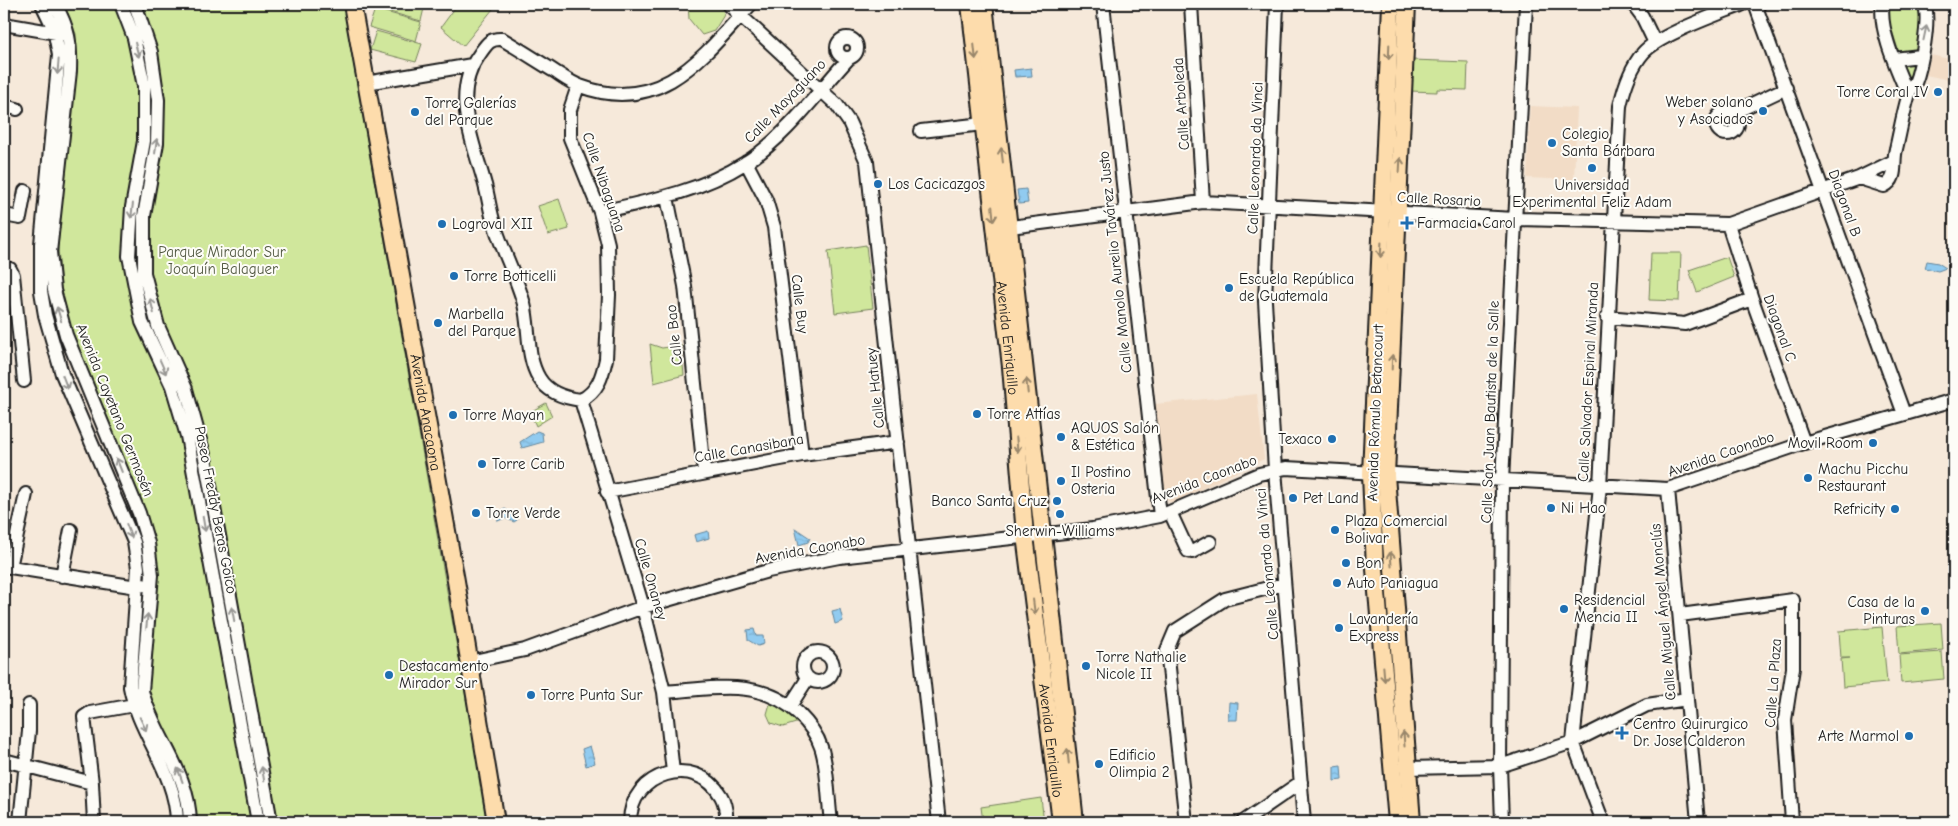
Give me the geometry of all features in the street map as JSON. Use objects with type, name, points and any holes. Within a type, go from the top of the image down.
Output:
[{"type":"main road","name":"Avenida Anacaona","points":[[352,4],[496,822]]},
{"type":"main road","name":"Avenida Enriquillo","points":[[970,4],[984,124],[1044,534],[1076,822]]},
{"type":"main road","name":"Avenida Enriquillo","points":[[984,4],[1010,228],[1025,535],[1060,822]]},
{"type":"main road","name":"Avenida Rómulo Betancourt","points":[[1391,4],[1390,212],[1378,474],[1389,636],[1397,822]]},
{"type":"main road","name":"Avenida Rómulo Betancourt","points":[[1390,212],[1407,4]]},
{"type":"main road","name":"Avenida Rómulo Betancourt","points":[[1389,636],[1407,768],[1412,822]]},
{"type":"street","points":[[42,4],[56,33],[59,55],[41,244],[41,291],[45,316],[62,374],[134,542],[138,568],[130,687],[134,705],[168,777],[176,808],[177,822]]},
{"type":"street","name":"Avenida Cayetano Germosén","points":[[55,4],[69,35],[70,71],[50,252],[54,290],[66,335],[139,513],[152,560],[152,581],[142,691],[147,709],[178,769],[185,788],[190,822]]},
{"type":"street","name":"Paseo Freddy Beras Goico","points":[[121,4],[134,38],[144,86],[144,142],[132,208],[129,256],[142,322],[172,386],[187,436],[258,822]]},
{"type":"street","name":"Paseo Freddy Beras Goico","points":[[135,4],[151,52],[158,100],[156,143],[144,216],[144,273],[158,326],[186,389],[205,458],[271,822]]},
{"type":"street","name":"Calle Hatuey","points":[[728,4],[821,89],[849,122],[867,162],[938,822]]},
{"type":"street","points":[[581,400],[562,397],[550,390],[539,380],[534,368],[524,304],[494,224],[466,118],[465,100],[472,65],[488,42],[495,38],[502,39],[578,86],[599,92],[629,94],[655,89],[680,76],[714,45],[751,4]]},
{"type":"street","name":"Calle Manolo Aurelio Tavárez Justo","points":[[1103,4],[1126,212],[1165,514],[1188,551],[1192,552],[1210,542]]},
{"type":"street","name":"Calle Arboleda","points":[[1191,4],[1204,202]]},
{"type":"street","name":"Calle Leonardo da Vinci","points":[[1277,4],[1265,301],[1275,470],[1304,822]]},
{"type":"street","name":"Calle San Juan Bautista de la Salle","points":[[1502,822],[1500,766],[1502,481],[1526,4]]},
{"type":"street","points":[[1633,4],[1642,16],[1655,43]]},
{"type":"street","name":"Calle Salvador Espinal Miranda","points":[[1602,822],[1573,742],[1600,486],[1607,317],[1620,106],[1625,86],[1632,70],[1642,54],[1655,43],[1743,4]]},
{"type":"street","name":"Diagonal B","points":[[1755,4],[1904,414]]},
{"type":"street","points":[[1884,4],[1881,13],[1894,58],[1908,95]]},
{"type":"street","points":[[1859,178],[1884,186],[1890,183],[1893,178],[1892,162],[1908,95],[1916,81],[1928,12],[1924,4]]},
{"type":"street","points":[[4,24],[69,35]]},
{"type":"street","points":[[1894,58],[1920,56]]},
{"type":"street","name":"Calle Mayaguano","points":[[600,212],[667,197],[724,175],[746,162],[775,139],[849,58]]},
{"type":"street","points":[[366,83],[472,65]]},
{"type":"street","name":"Calle Nibaguana","points":[[578,86],[570,110],[570,138],[600,212],[610,259],[606,359],[597,387],[590,395],[581,400]]},
{"type":"street","points":[[1732,113],[1786,88]]},
{"type":"street","points":[[4,106],[17,109]]},
{"type":"street","points":[[921,131],[984,124]]},
{"type":"street","name":"Calle Buy","points":[[746,162],[766,200],[774,227],[802,455]]},
{"type":"street","points":[[1859,178],[1892,162]]},
{"type":"street","name":"Calle Rosario","points":[[1010,228],[1204,202],[1515,219],[1728,224],[1824,192],[1859,178]]},
{"type":"street","points":[[4,215],[20,218],[25,191]]},
{"type":"street","name":"Calle Bao","points":[[667,197],[685,286],[704,472]]},
{"type":"street","name":"Diagonal C","points":[[1728,224],[1752,299],[1804,443]]},
{"type":"street","points":[[7,269],[24,381]]},
{"type":"street","points":[[1607,317],[1685,324],[1752,299]]},
{"type":"street","name":"Calle Onaney","points":[[581,400],[643,607],[664,692],[668,773]]},
{"type":"street","name":"Avenida Caonabo","points":[[469,662],[525,650],[643,607],[768,571],[839,558],[1025,535],[1093,529],[1165,514],[1259,474],[1275,470],[1302,468],[1378,474],[1668,489],[1804,443],[1954,400]]},
{"type":"street","name":"Calle Canasibana","points":[[607,492],[704,472],[802,455],[898,442]]},
{"type":"street","name":"Calle Miguel Ángel Monclús","points":[[1668,489],[1698,822]]},
{"type":"street","points":[[26,494],[7,566],[137,587],[152,581]]},
{"type":"street","points":[[62,576],[71,530]]},
{"type":"street","points":[[1186,822],[1168,650],[1170,640],[1175,631],[1224,599],[1284,584]]},
{"type":"street","name":"Calle La Plaza","points":[[1680,615],[1793,600],[1793,668],[1785,720],[1792,822]]},
{"type":"street","points":[[790,706],[808,678]]},
{"type":"street","points":[[664,692],[735,687],[768,692],[790,706],[808,722],[821,747],[831,822]]},
{"type":"street","points":[[1407,768],[1500,766],[1573,742],[1647,705],[1687,699]]},
{"type":"street","points":[[20,822],[26,766],[29,705]]},
{"type":"street","points":[[94,822],[92,783],[84,717],[90,713],[134,705]]},
{"type":"street","points":[[4,760],[92,783]]},
{"type":"street","points":[[630,822],[633,803],[639,792],[649,781],[668,773],[687,773],[714,786],[722,797],[727,822]]},
{"type":"street","points":[[1243,822],[1301,782]]},
{"type":"street","points":[[1501,796],[1511,822]]},
{"type":"shaded area","points":[[1931,55],[1949,59],[1948,64],[1954,65],[1954,81],[1926,75]]},
{"type":"shaded area","name":"Colegio Santa Bárbara","points":[[1530,106],[1577,108],[1574,180],[1527,178]]},
{"type":"shaded area","points":[[1257,394],[1264,459],[1174,502],[1169,502],[1166,498],[1155,404]]},
{"type":"green space","name":"Parque Mirador Sur Joaquín Balaguer","points":[[64,4],[343,4],[488,822],[194,822],[147,691],[154,553],[102,408],[72,332],[61,289],[58,247],[76,46],[76,34]]},
{"type":"green space","points":[[370,4],[425,4],[421,21],[369,6]]},
{"type":"green space","points":[[458,4],[497,4],[463,46],[441,27]]},
{"type":"green space","points":[[688,4],[717,4],[723,9],[724,15],[714,31],[702,35],[689,19]]},
{"type":"green space","points":[[1891,4],[1919,4],[1923,11],[1909,85],[1886,11]]},
{"type":"green space","points":[[375,9],[421,22],[416,41],[369,27]]},
{"type":"green space","points":[[376,31],[422,44],[416,62],[370,50]]},
{"type":"green space","points":[[1412,60],[1468,62],[1467,90],[1437,89],[1437,92],[1410,91]]},
{"type":"green space","points":[[559,199],[569,229],[548,235],[538,206]]},
{"type":"green space","points":[[866,245],[873,308],[835,313],[828,251]]},
{"type":"green space","points":[[1651,253],[1681,253],[1679,301],[1649,300]]},
{"type":"green space","points":[[1727,257],[1734,277],[1697,292],[1689,270]]},
{"type":"green space","points":[[650,344],[662,348],[681,345],[684,375],[654,383]]},
{"type":"green space","points":[[546,403],[552,416],[536,426],[530,412]]},
{"type":"green space","points":[[1941,623],[1943,650],[1899,654],[1897,626]]},
{"type":"green space","points":[[1882,627],[1887,683],[1843,687],[1841,659],[1850,658],[1841,658],[1839,631]]},
{"type":"green space","points":[[1942,652],[1944,679],[1901,683],[1899,655]]},
{"type":"green space","points":[[771,700],[799,722],[783,727],[771,723],[767,714]]},
{"type":"green space","points":[[1041,798],[1044,822],[983,822],[981,807]]},
{"type":"water","points":[[1031,68],[1032,76],[1015,77],[1014,70]]},
{"type":"water","points":[[1026,189],[1028,203],[1019,204],[1017,190]]},
{"type":"water","points":[[1927,261],[1938,263],[1946,268],[1938,271],[1925,268]]},
{"type":"water","points":[[537,431],[542,433],[543,442],[522,448],[520,442]]},
{"type":"water","points":[[505,509],[517,516],[517,520],[514,522],[505,518],[498,521],[497,513]]},
{"type":"water","points":[[795,528],[810,538],[808,542],[799,545]]},
{"type":"water","points":[[708,531],[709,538],[696,542],[694,535]]},
{"type":"water","points":[[840,609],[843,621],[835,624],[832,611]]},
{"type":"water","points":[[754,629],[756,636],[763,636],[764,644],[758,646],[748,640],[747,630]]},
{"type":"water","points":[[1229,702],[1238,703],[1237,720],[1228,720]]},
{"type":"water","points":[[590,746],[595,763],[586,766],[582,749]]},
{"type":"water","points":[[1341,766],[1342,780],[1334,781],[1334,767]]},
{"type":"place","name":"Torre Coral IV","points":[[1938,92]]},
{"type":"place","name":"Weber solano y Asociados","points":[[1763,111]]},
{"type":"place","name":"Torre Galerías del Parque","points":[[415,112]]},
{"type":"place","name":"Colegio Santa Bárbara","points":[[1552,143]]},
{"type":"place","name":"Universidad Experimental Feliz Adam","points":[[1592,168]]},
{"type":"place","name":"Los Cacicazgos","points":[[878,184]]},
{"type":"place","name":"Farmacia Carol","points":[[1407,223]]},
{"type":"place","name":"Logroval XII","points":[[442,224]]},
{"type":"place","name":"Torre Botticelli","points":[[454,276]]},
{"type":"place","name":"Escuela República de Guatemala","points":[[1229,288]]},
{"type":"place","name":"Marbella del Parque","points":[[438,323]]},
{"type":"place","name":"Torre Attías","points":[[977,414]]},
{"type":"place","name":"Torre Mayan","points":[[453,415]]},
{"type":"place","name":"AQUOS Salón & Estética","points":[[1061,437]]},
{"type":"place","name":"Texaco","points":[[1332,439]]},
{"type":"place","name":"Movil Room","points":[[1873,443]]},
{"type":"place","name":"Torre Carib","points":[[482,464]]},
{"type":"place","name":"Machu Picchu Restaurant","points":[[1808,478]]},
{"type":"place","name":"Il Postino Osteria","points":[[1061,481]]},
{"type":"place","name":"Pet Land","points":[[1293,498]]},
{"type":"place","name":"Banco Santa Cruz","points":[[1057,501]]},
{"type":"place","name":"Ni Hao","points":[[1551,508]]},
{"type":"place","name":"Refricity","points":[[1895,509]]},
{"type":"place","name":"Torre Verde","points":[[476,513]]},
{"type":"place","name":"Sherwin-Williams","points":[[1060,514]]},
{"type":"place","name":"Plaza Comercial Bolivar","points":[[1335,530]]},
{"type":"place","name":"Bon","points":[[1346,563]]},
{"type":"place","name":"Auto Paniagua","points":[[1337,583]]},
{"type":"place","name":"Residencial Mencia II","points":[[1564,609]]},
{"type":"place","name":"Casa de la Pinturas","points":[[1925,611]]},
{"type":"place","name":"Lavandería Express","points":[[1339,628]]},
{"type":"place","name":"Torre Nathalie Nicole II","points":[[1086,666]]},
{"type":"place","name":"Destacamento Mirador Sur","points":[[389,675]]},
{"type":"place","name":"Torre Punta Sur","points":[[531,695]]},
{"type":"place","name":"Centro Quirurgico Dr. Jose Calderon","points":[[1622,733]]},
{"type":"place","name":"Arte Marmol","points":[[1909,736]]},
{"type":"place","name":"Edificio Olimpia 2","points":[[1099,764]]}]
